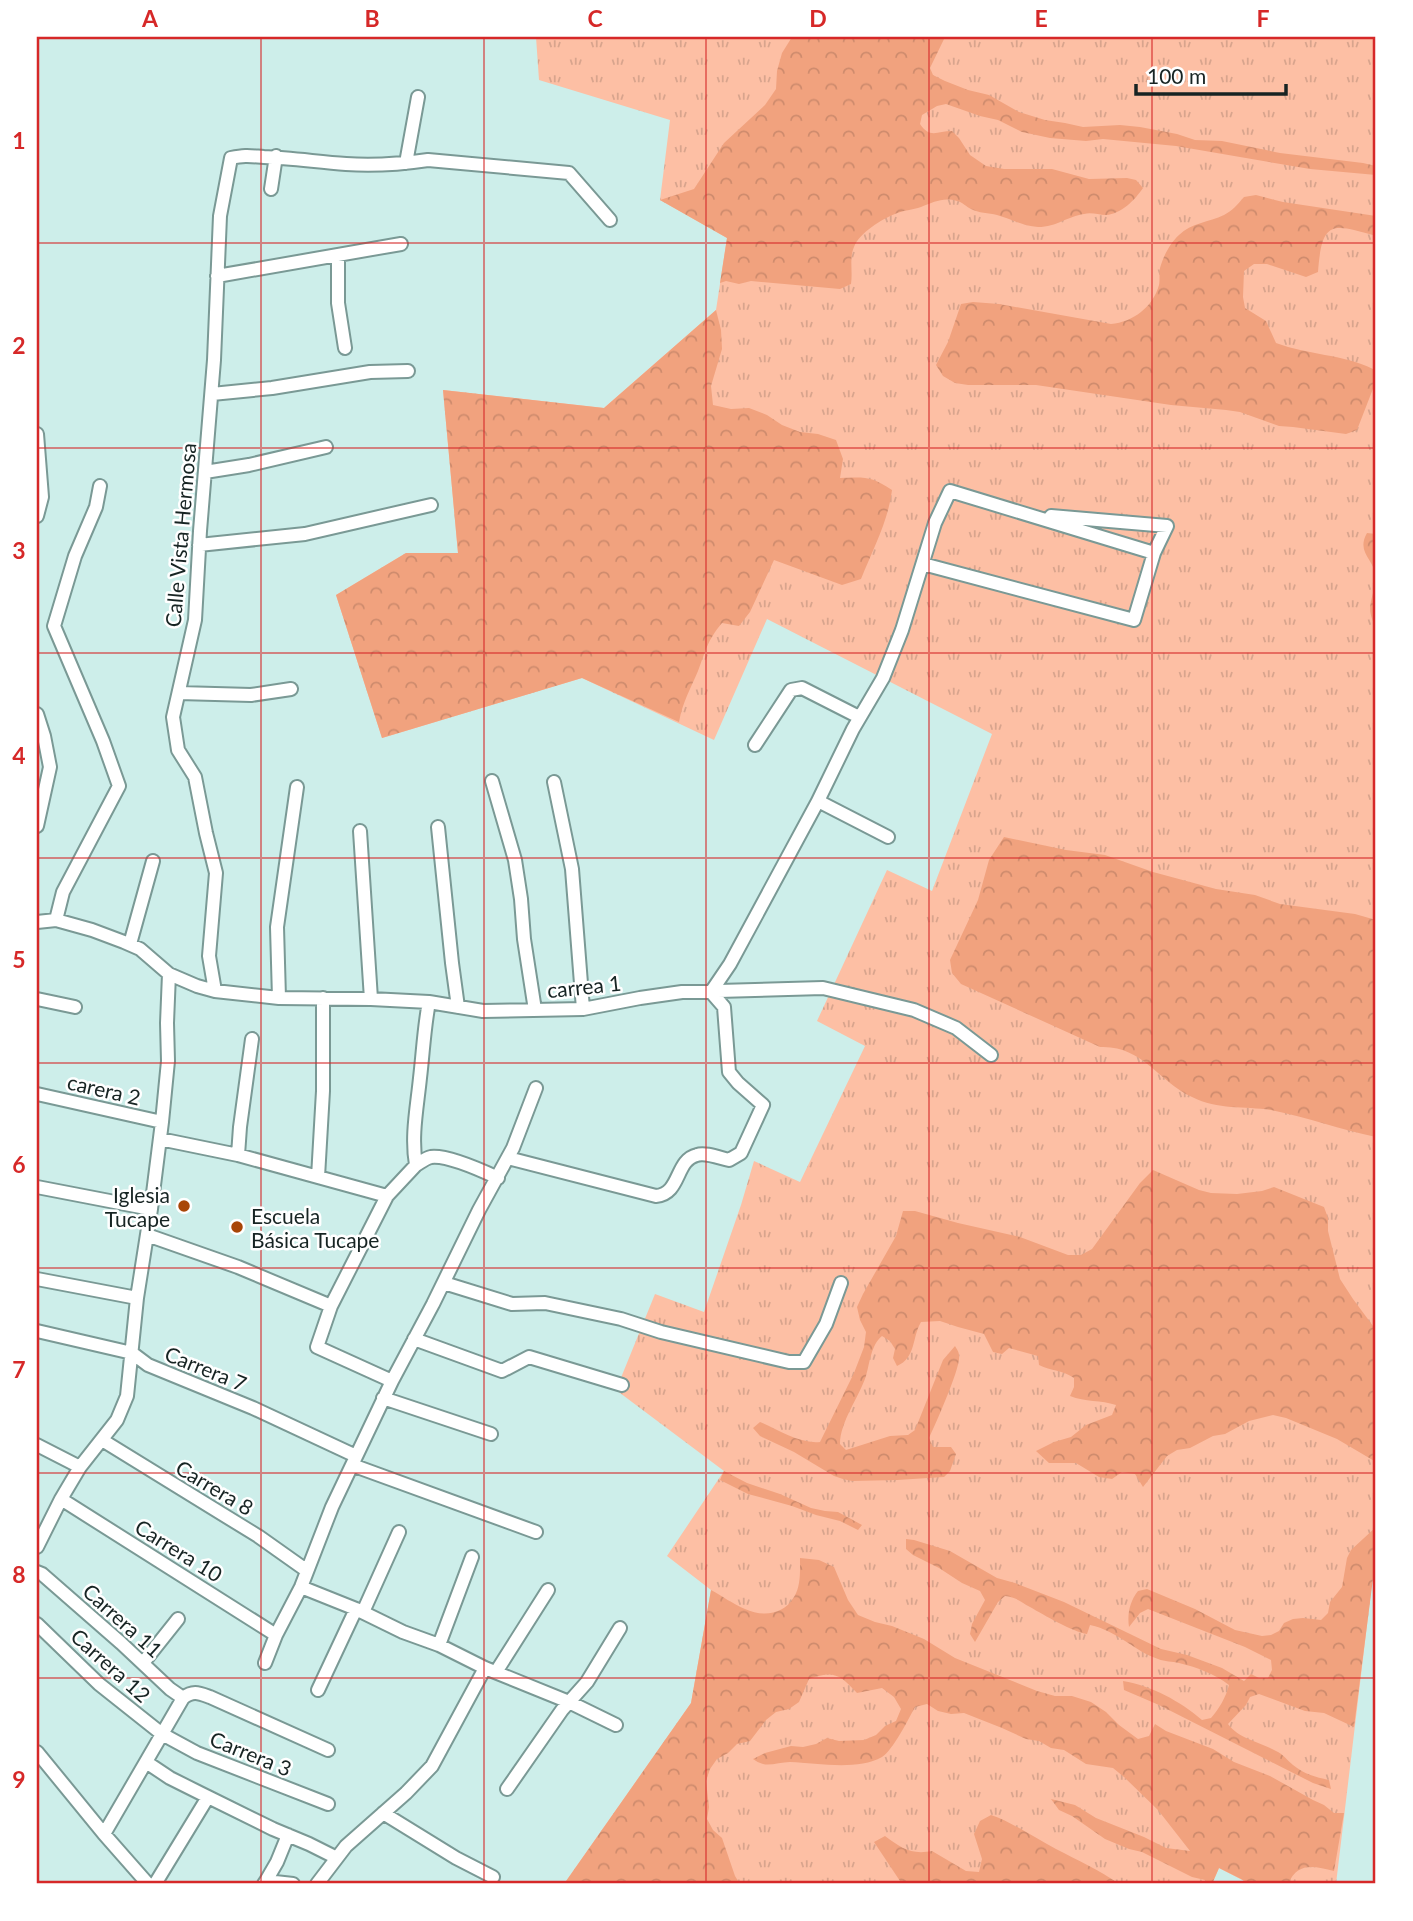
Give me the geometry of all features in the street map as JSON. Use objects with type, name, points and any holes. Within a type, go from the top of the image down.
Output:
[{"type":"street","points":[[406,163],[418,97]]},
{"type":"street","name":"Calle Vista Hermosa","points":[[215,991],[209,956],[216,873],[195,777],[178,750],[173,718],[195,620],[212,394],[220,216],[231,158],[246,155],[276,156]]},
{"type":"street","points":[[271,189],[276,156],[348,164],[428,160],[569,173],[610,220]]},
{"type":"street","points":[[217,276],[401,244]]},
{"type":"street","points":[[338,255],[338,303],[345,348]]},
{"type":"street","points":[[212,394],[272,388],[370,372],[408,371]]},
{"type":"street","points":[[37,435],[42,498],[37,516]]},
{"type":"street","points":[[205,472],[326,447]]},
{"type":"street","points":[[37,922],[56,920],[63,892],[119,786],[103,741],[54,626],[75,556],[96,507],[100,486]]},
{"type":"street","points":[[508,1158],[656,1196],[663,1195],[674,1186],[691,1157],[699,1154],[729,1160],[741,1153],[763,1105],[729,1072],[724,1007],[710,992],[730,964],[818,801],[859,717],[883,678],[902,631],[935,523],[950,491],[1154,554]]},
{"type":"street","points":[[199,545],[305,534],[431,505]]},
{"type":"street","points":[[923,564],[1134,620],[1154,554],[1167,526],[1027,513]]},
{"type":"street","points":[[755,745],[791,691],[802,688],[859,717]]},
{"type":"street","points":[[179,693],[251,695],[291,689]]},
{"type":"street","points":[[37,714],[50,767],[37,827]]},
{"type":"street","points":[[492,781],[515,860],[535,1010]]},
{"type":"street","points":[[554,782],[572,869],[583,1009]]},
{"type":"street","points":[[279,998],[277,927],[297,787]]},
{"type":"street","points":[[818,801],[888,837]]},
{"type":"street","points":[[439,827],[458,1007]]},
{"type":"street","points":[[360,831],[371,999]]},
{"type":"street","points":[[130,944],[153,861]]},
{"type":"street","name":"carrea 1","points":[[56,920],[140,948],[169,974],[215,991],[279,998],[429,1002],[483,1011],[583,1009],[671,994],[823,988],[914,1010],[956,1028],[991,1055]]},
{"type":"street","points":[[37,1547],[79,1467],[117,1420],[127,1396],[136,1297],[162,1122],[168,1061],[169,974]]},
{"type":"street","points":[[318,1177],[323,1091],[323,998]]},
{"type":"street","points":[[37,999],[75,1007]]},
{"type":"street","points":[[416,1166],[413,1147],[429,1002]]},
{"type":"street","points":[[238,1155],[252,1039]]},
{"type":"street","points":[[265,1663],[301,1587],[332,1507],[383,1398],[508,1158],[536,1088]]},
{"type":"street","name":"carera 2","points":[[37,1094],[162,1122]]},
{"type":"street","points":[[160,1139],[238,1155],[387,1196]]},
{"type":"street","points":[[392,1381],[317,1347],[331,1306],[387,1196],[416,1166],[429,1157],[442,1158],[482,1170],[498,1178]]},
{"type":"street","points":[[37,1187],[151,1209]]},
{"type":"street","points":[[147,1235],[238,1267],[331,1306]]},
{"type":"street","points":[[37,1279],[136,1297]]},
{"type":"street","points":[[444,1283],[512,1304],[545,1303],[621,1319],[661,1332],[789,1362],[804,1362],[826,1324],[841,1283]]},
{"type":"street","name":"Carrera 7","points":[[37,1331],[132,1353],[148,1365],[253,1408],[354,1460],[536,1532]]},
{"type":"street","points":[[414,1339],[502,1371],[530,1357],[622,1385]]},
{"type":"street","points":[[383,1398],[491,1434]]},
{"type":"street","name":"Carrera 8","points":[[102,1440],[258,1536],[306,1570]]},
{"type":"street","points":[[37,1445],[79,1467]]},
{"type":"street","name":"Carrera 10","points":[[61,1499],[276,1635]]},
{"type":"street","points":[[318,1690],[399,1532]]},
{"type":"street","points":[[439,1645],[472,1557]]},
{"type":"street","name":"Carrera 11","points":[[37,1572],[43,1574],[183,1698]]},
{"type":"street","points":[[301,1587],[439,1645],[616,1725]]},
{"type":"street","points":[[322,1883],[345,1846],[407,1793],[432,1766],[490,1670],[548,1590]]},
{"type":"street","points":[[143,1663],[178,1619]]},
{"type":"street","name":"Carrera 12","points":[[37,1624],[99,1684],[162,1734]]},
{"type":"street","points":[[507,1789],[569,1702],[587,1682],[620,1628]]},
{"type":"street","points":[[104,1834],[183,1698],[189,1693],[195,1692],[210,1697],[328,1750]]},
{"type":"street","name":"Carrera 3","points":[[162,1734],[197,1753],[328,1804]]},
{"type":"street","points":[[37,1752],[148,1884]]},
{"type":"street","points":[[146,1762],[170,1778],[208,1797],[337,1857]]},
{"type":"street","points":[[155,1884],[208,1797]]},
{"type":"street","points":[[383,1813],[456,1858],[494,1877]]},
{"type":"street","points":[[288,1835],[265,1883],[293,1884]]},
{"type":"green space","points":[[536,37],[1376,37],[1376,1550],[1336,1884],[1250,1884],[1219,1868],[1212,1884],[564,1884],[691,1703],[711,1590],[667,1556],[724,1471],[616,1390],[655,1294],[704,1312],[754,1161],[800,1182],[865,1046],[817,1021],[887,870],[932,891],[992,734],[767,619],[714,740],[582,678],[382,738],[336,595],[406,553],[458,553],[443,390],[604,408],[716,310],[727,238],[660,200],[670,120],[539,80]]},
{"type":"green space","points":[[792,37],[945,37],[930,68],[933,75],[968,90],[989,95],[1019,112],[1083,127],[1140,127],[1195,140],[1222,141],[1280,153],[1363,163],[1376,166],[1376,175],[1310,169],[1176,146],[1103,139],[1086,141],[1050,138],[1022,132],[998,120],[946,104],[922,115],[920,124],[931,133],[952,131],[970,155],[986,166],[1004,169],[1052,169],[1089,179],[1127,178],[1136,180],[1143,188],[1132,202],[1117,212],[1106,215],[1084,214],[1038,227],[947,200],[898,213],[872,227],[857,242],[851,260],[851,284],[840,289],[751,281],[739,284],[726,281],[720,283],[727,238],[660,200],[694,189],[724,143],[765,105],[776,89],[782,53]]},
{"type":"green space","points":[[1256,195],[1283,202],[1376,216],[1376,236],[1339,228],[1326,234],[1318,272],[1306,277],[1267,264],[1254,264],[1244,271],[1245,308],[1266,321],[1276,343],[1349,360],[1373,369],[1376,381],[1357,430],[1346,434],[1279,426],[1240,412],[1171,405],[1036,385],[955,383],[943,376],[936,365],[948,342],[961,304],[999,304],[1111,324],[1134,317],[1147,306],[1156,293],[1161,264],[1176,238],[1189,228],[1227,213],[1244,197]]},
{"type":"green space","points":[[716,310],[722,349],[711,386],[713,405],[731,409],[749,408],[800,432],[836,440],[843,459],[840,478],[868,478],[892,490],[884,524],[861,579],[842,585],[774,560],[750,612],[739,626],[722,623],[713,635],[679,722],[582,678],[382,738],[336,595],[406,553],[458,553],[443,390],[604,408]]},
{"type":"green space","points":[[1367,533],[1376,534],[1376,627],[1370,609],[1375,572],[1363,546]]},
{"type":"green space","points":[[1004,837],[1105,855],[1153,872],[1216,889],[1255,895],[1280,904],[1355,914],[1376,920],[1376,1137],[1271,1110],[1221,1106],[1202,1101],[1180,1090],[1149,1065],[1127,1052],[1100,1047],[961,984],[952,973],[950,960],[978,900],[989,860]]},
{"type":"green space","points":[[1153,1170],[1211,1193],[1237,1194],[1274,1187],[1324,1207],[1340,1279],[1376,1330],[1376,1462],[1337,1439],[1273,1415],[1249,1421],[1225,1434],[1213,1436],[1190,1448],[1177,1450],[1167,1456],[1143,1487],[1135,1474],[1122,1472],[1112,1479],[1099,1477],[1076,1463],[1049,1463],[1036,1451],[1071,1437],[1086,1425],[1112,1415],[1116,1405],[1070,1396],[1074,1378],[1039,1365],[1038,1356],[1009,1348],[1002,1354],[993,1352],[984,1334],[940,1321],[921,1322],[911,1353],[897,1366],[893,1358],[895,1349],[890,1341],[882,1336],[878,1340],[863,1384],[843,1427],[840,1444],[846,1450],[890,1436],[908,1435],[915,1430],[943,1360],[955,1346],[959,1362],[929,1438],[933,1447],[951,1447],[956,1454],[950,1471],[944,1477],[852,1481],[843,1479],[760,1436],[753,1428],[760,1422],[797,1439],[820,1442],[864,1347],[866,1332],[857,1307],[896,1236],[903,1211],[915,1211],[1020,1237],[1068,1255],[1081,1255],[1092,1249],[1140,1183]]},
{"type":"green space","points":[[724,1471],[811,1508],[838,1512],[862,1525],[858,1530],[840,1521],[748,1494],[720,1480]]},
{"type":"green space","points":[[1376,1527],[1376,1555],[1354,1727],[1324,1713],[1305,1711],[1259,1694],[1250,1697],[1228,1724],[1244,1737],[1278,1752],[1301,1771],[1329,1780],[1331,1789],[1313,1783],[1124,1690],[1123,1681],[1155,1691],[1202,1720],[1211,1718],[1229,1685],[1199,1669],[1149,1655],[1100,1628],[1090,1625],[1087,1634],[1081,1633],[1005,1596],[998,1602],[975,1642],[970,1634],[972,1624],[985,1600],[980,1591],[906,1549],[906,1539],[950,1551],[997,1578],[1064,1602],[1161,1649],[1222,1668],[1244,1681],[1251,1674],[1268,1678],[1272,1670],[1271,1660],[1148,1609],[1140,1613],[1129,1627],[1130,1608],[1138,1591],[1147,1589],[1195,1609],[1235,1630],[1262,1636],[1271,1635],[1293,1619],[1321,1620],[1328,1613],[1330,1602],[1342,1587],[1351,1550]]},
{"type":"green space","points":[[800,1558],[819,1560],[834,1567],[848,1600],[858,1615],[924,1639],[955,1658],[1037,1691],[1091,1702],[1138,1739],[1149,1736],[1155,1724],[1270,1776],[1334,1813],[1344,1813],[1334,1871],[1307,1867],[1296,1872],[1288,1884],[1251,1884],[1219,1868],[1212,1884],[1209,1884],[1142,1852],[1105,1839],[1059,1810],[1051,1799],[1075,1805],[1096,1818],[1166,1848],[1190,1851],[1158,1810],[1113,1768],[1086,1764],[1064,1750],[1026,1739],[964,1713],[938,1711],[927,1704],[915,1707],[891,1748],[882,1757],[872,1761],[824,1765],[790,1762],[766,1764],[753,1759],[791,1746],[816,1744],[827,1738],[839,1741],[864,1740],[896,1721],[901,1709],[894,1697],[882,1688],[857,1693],[841,1678],[830,1674],[809,1679],[799,1702],[789,1709],[776,1712],[766,1720],[750,1741],[737,1744],[717,1759],[710,1769],[706,1781],[709,1807],[707,1819],[713,1830],[722,1838],[740,1884],[564,1884],[691,1703],[711,1590],[752,1612],[779,1611],[790,1603],[798,1588]]},
{"type":"green space","points":[[991,1815],[1016,1826],[1119,1884],[902,1884],[874,1842],[885,1836],[907,1850],[932,1851],[966,1871],[979,1872],[982,1859],[974,1834],[980,1821]]},
{"type":"place","name":"Iglesia Tucape","points":[[184,1206]]},
{"type":"place","name":"Escuela Básica Tucape","points":[[237,1227]]}]
